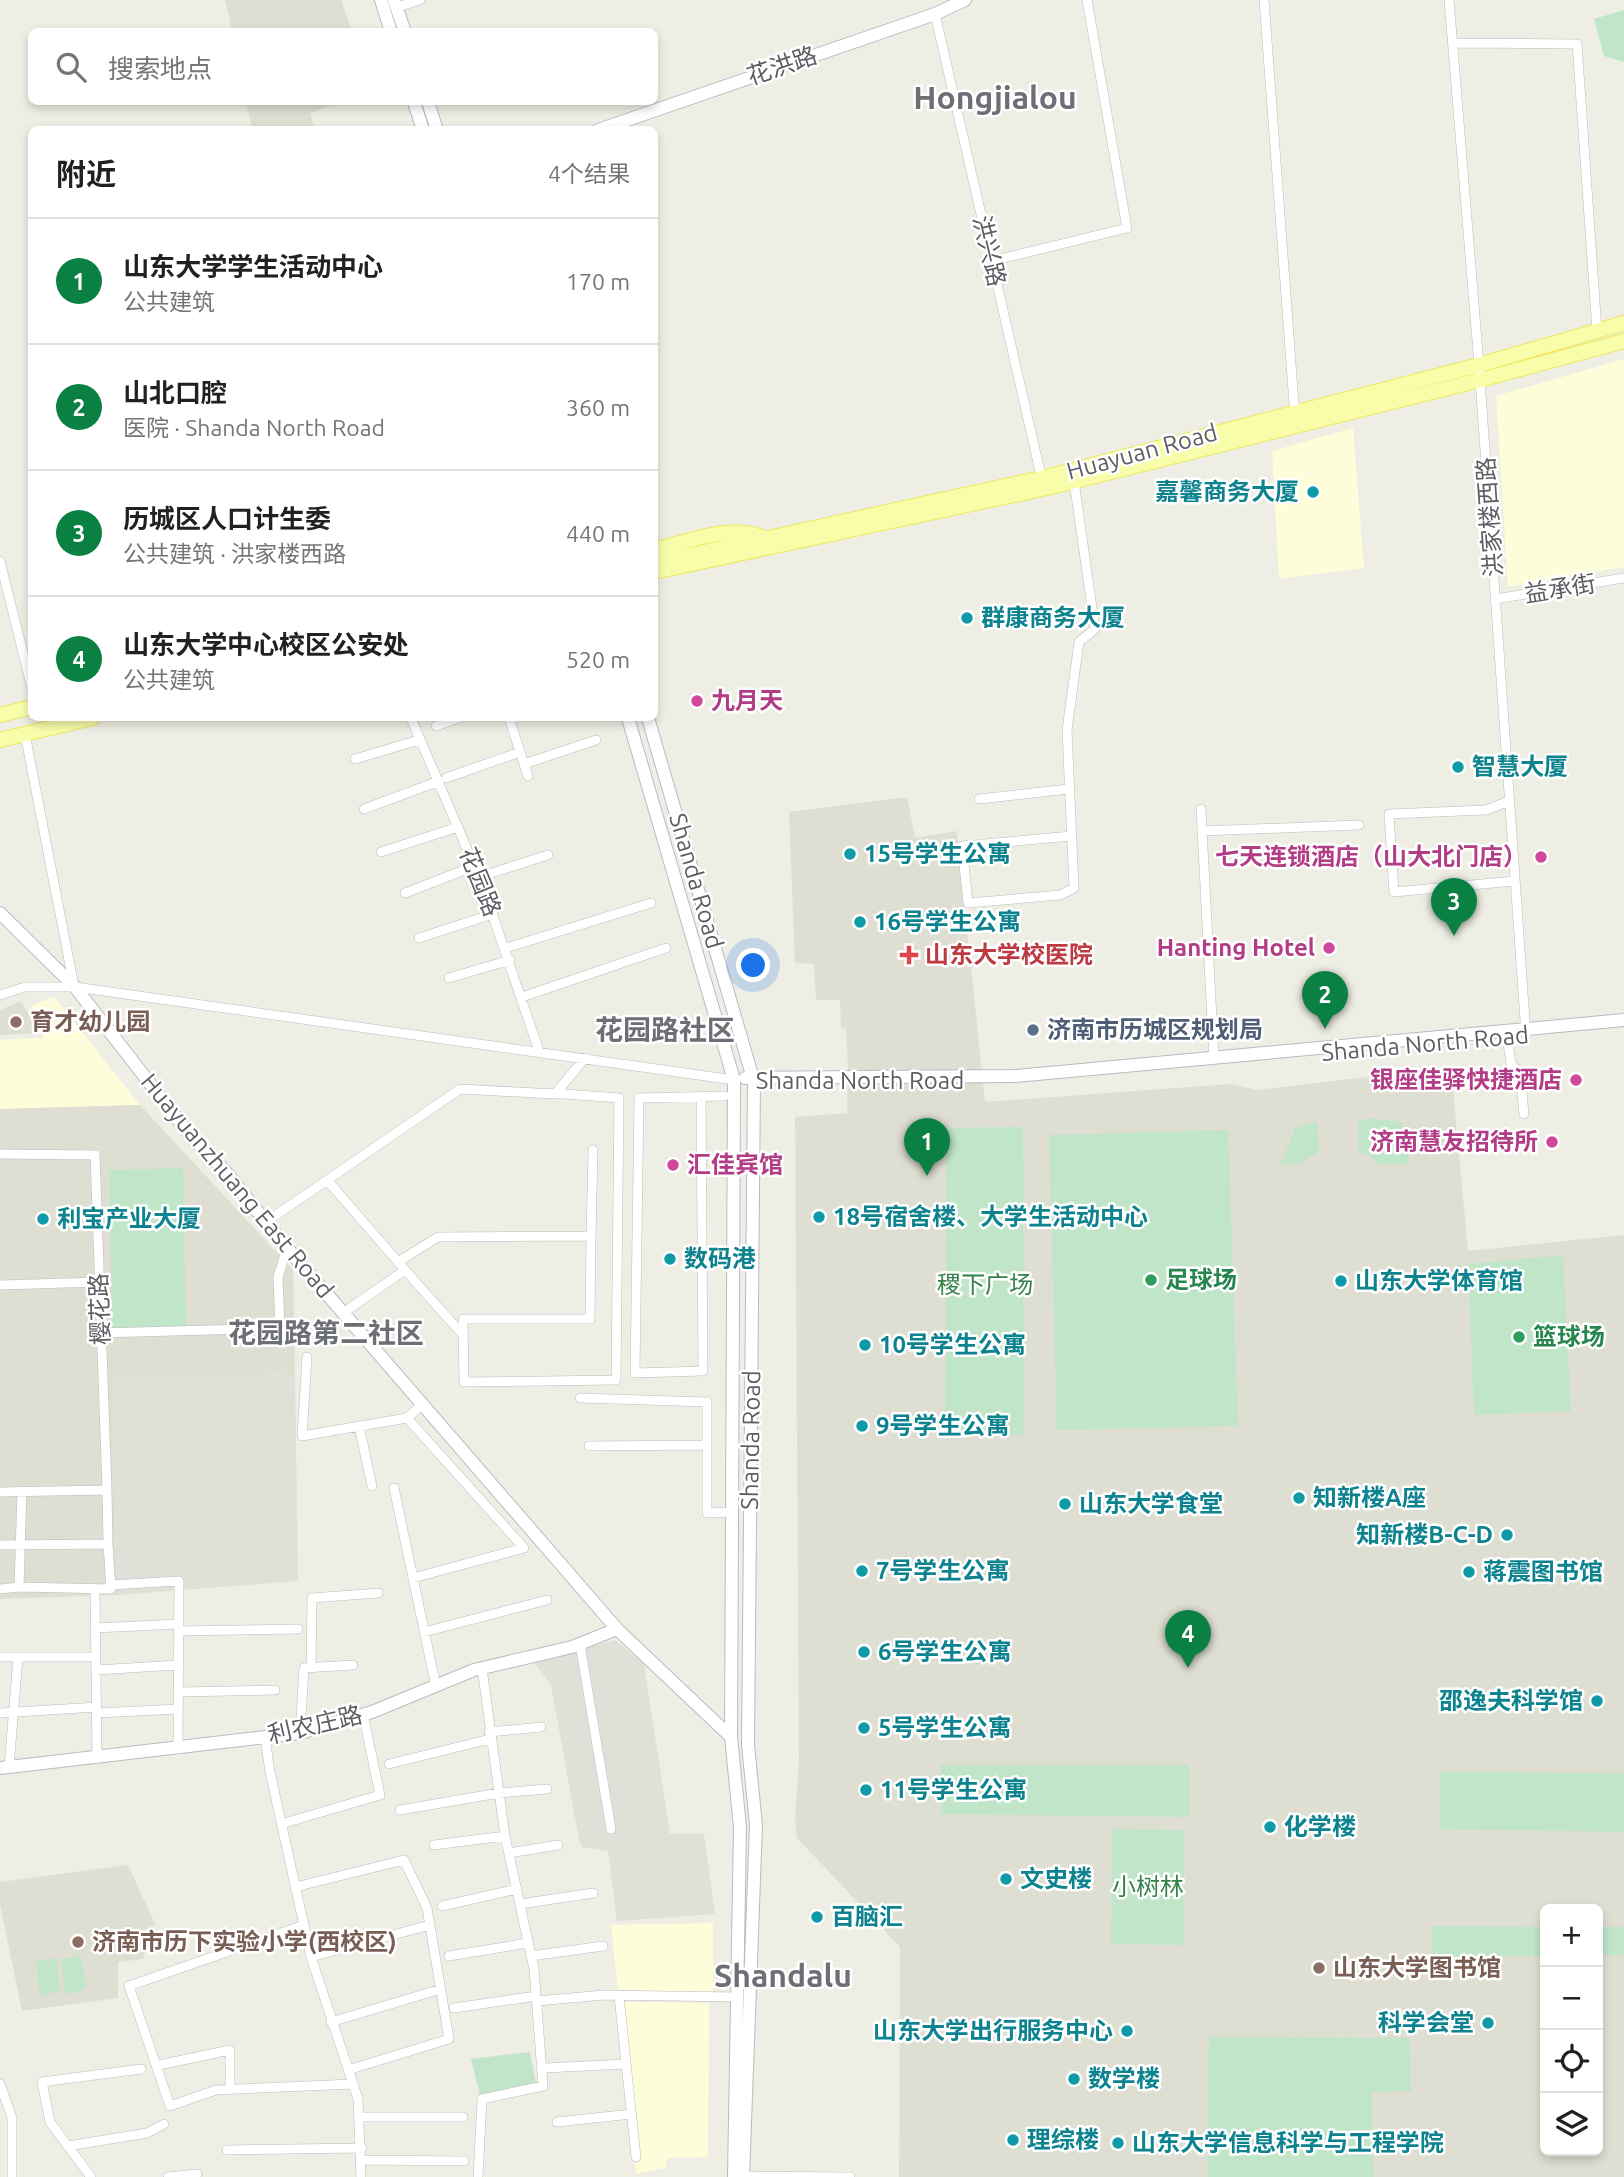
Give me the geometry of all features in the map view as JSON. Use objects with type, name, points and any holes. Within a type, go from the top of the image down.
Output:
[{"type":"main road","points":[[381,0],[390,28]]},
{"type":"main road","name":"花洪路","points":[[610,126],[935,14],[965,0]]},
{"type":"main road","points":[[396,4],[404,28]]},
{"type":"main road","points":[[415,105],[422,126]]},
{"type":"main road","points":[[429,105],[437,126]]},
{"type":"main road","name":"Huayuan Road","points":[[658,562],[1043,483],[1074,481],[1624,323]]},
{"type":"main road","name":"Huayuan Road","points":[[658,571],[1043,483],[1295,419],[1480,380],[1624,341]]},
{"type":"main road","points":[[658,549],[723,534],[751,532],[765,538]]},
{"type":"main road","points":[[0,715],[28,708]]},
{"type":"main road","points":[[0,740],[79,721]]},
{"type":"main road","name":"Shanda Road","points":[[629,721],[734,1080],[731,1737],[740,1827],[737,1997],[740,2177]]},
{"type":"main road","name":"Shanda Road","points":[[649,721],[754,1079],[748,1745],[756,1825],[740,2177]]},
{"type":"main road","name":"Huayuanzhuang East Road","points":[[0,913],[75,987],[194,1140],[225,1171],[287,1248],[617,1629],[731,1737]]},
{"type":"main road","name":"Shanda North Road","points":[[754,1079],[1028,1081],[1507,1036],[1624,1020]]},
{"type":"main road","name":"Shanda North Road","points":[[734,1080],[1015,1076],[1624,1025]]},
{"type":"main road","name":"利农庄路","points":[[4,1767],[300,1733],[363,1714],[482,1668],[580,1644],[617,1629]]},
{"type":"street","points":[[396,4],[419,0]]},
{"type":"street","points":[[992,261],[1127,228],[1087,0]]},
{"type":"street","points":[[1264,0],[1295,419]]},
{"type":"street","name":"洪家楼西路","points":[[1449,0],[1479,365],[1525,1032]]},
{"type":"street","name":"洪兴路","points":[[935,14],[1043,483]]},
{"type":"street","points":[[1453,43],[1577,44],[1597,331]]},
{"type":"street","points":[[1072,836],[962,846],[968,903],[1060,895],[1074,888],[1072,836],[1069,789],[1067,730],[1079,642],[1095,629],[1074,481]]},
{"type":"street","points":[[0,561],[28,673]]},
{"type":"street","name":"益承街","points":[[1495,599],[1624,578]]},
{"type":"street","name":"花园路","points":[[412,721],[419,740],[442,779],[506,948],[539,1051]]},
{"type":"street","points":[[436,726],[450,721]]},
{"type":"street","points":[[510,721],[528,776]]},
{"type":"street","points":[[25,734],[75,987]]},
{"type":"street","points":[[355,760],[419,740]]},
{"type":"street","points":[[524,764],[596,740]]},
{"type":"street","points":[[364,809],[520,752]]},
{"type":"street","points":[[979,799],[1069,789]]},
{"type":"street","points":[[1509,801],[1486,810],[1389,814],[1394,892],[1515,881]]},
{"type":"street","points":[[1201,808],[1214,1058]]},
{"type":"street","points":[[1202,831],[1359,825]]},
{"type":"street","points":[[381,852],[458,827]]},
{"type":"street","points":[[479,877],[548,855]]},
{"type":"street","points":[[405,893],[475,866]]},
{"type":"street","points":[[506,948],[650,903]]},
{"type":"street","points":[[419,939],[493,914]]},
{"type":"street","points":[[522,997],[666,948]]},
{"type":"street","points":[[449,978],[510,960]]},
{"type":"street","points":[[0,995],[25,987],[75,987],[734,1080]]},
{"type":"street","points":[[1507,1036],[1511,1064],[1520,1072],[1524,1114]]},
{"type":"street","points":[[555,1094],[585,1058]]},
{"type":"street","points":[[266,1222],[460,1089],[619,1098],[616,1380],[464,1382],[463,1319],[590,1319],[593,1150]]},
{"type":"street","points":[[701,1097],[703,1371],[635,1373],[639,1098],[724,1096]]},
{"type":"street","name":"樱花路","points":[[0,1154],[96,1155],[110,1585]]},
{"type":"street","points":[[327,1180],[463,1335]]},
{"type":"street","points":[[343,1313],[438,1237],[591,1236]]},
{"type":"street","points":[[100,1333],[280,1328],[278,1277],[287,1248]]},
{"type":"street","points":[[0,1284],[99,1282]]},
{"type":"street","points":[[307,1357],[302,1436],[407,1418],[423,1404]]},
{"type":"street","points":[[580,1398],[707,1402],[707,1513],[732,1512]]},
{"type":"street","points":[[407,1418],[524,1549],[413,1578]]},
{"type":"street","points":[[359,1426],[372,1486]]},
{"type":"street","points":[[589,1446],[707,1445]]},
{"type":"street","points":[[394,1488],[435,1682]]},
{"type":"street","points":[[0,1492],[107,1490]]},
{"type":"street","points":[[19,1587],[22,1491]]},
{"type":"street","points":[[0,1545],[108,1544]]},
{"type":"street","points":[[0,1589],[111,1589],[110,1585],[179,1581],[178,1749]]},
{"type":"street","points":[[95,1591],[97,1758]]},
{"type":"street","points":[[311,1667],[312,1598],[379,1593]]},
{"type":"street","points":[[424,1632],[547,1600]]},
{"type":"street","points":[[95,1628],[298,1629]]},
{"type":"street","points":[[580,1644],[611,1829]]},
{"type":"street","points":[[0,1657],[96,1657]]},
{"type":"street","points":[[4,1767],[18,1657]]},
{"type":"street","points":[[96,1670],[178,1665]]},
{"type":"street","points":[[300,1733],[304,1668],[352,1665]]},
{"type":"street","points":[[478,2177],[482,2099],[543,2085],[531,1956],[505,1836],[489,1736],[482,1668]]},
{"type":"street","points":[[178,1692],[275,1690]]},
{"type":"street","points":[[0,1713],[178,1709]]},
{"type":"street","points":[[281,1824],[380,1795],[363,1714]]},
{"type":"street","points":[[389,1764],[489,1736],[541,1727]]},
{"type":"street","points":[[265,1738],[281,1824],[311,1956],[353,2084],[360,2117],[361,2177]]},
{"type":"street","points":[[400,1810],[499,1793],[547,1789]]},
{"type":"street","points":[[434,1845],[505,1836]]},
{"type":"street","points":[[509,1853],[558,1845]]},
{"type":"street","points":[[295,1887],[404,1860],[428,1908],[449,2039],[348,2070]]},
{"type":"street","points":[[442,1906],[517,1889]]},
{"type":"street","points":[[520,1904],[593,1893]]},
{"type":"street","points":[[304,1925],[129,1986],[170,2106],[216,2090],[353,2084]]},
{"type":"street","points":[[311,1956],[430,1925]]},
{"type":"street","points":[[449,1956],[528,1943]]},
{"type":"street","points":[[531,1956],[603,1946]]},
{"type":"street","points":[[331,2022],[441,1989]]},
{"type":"street","points":[[619,1996],[636,2157]]},
{"type":"street","points":[[454,2008],[537,1999],[619,1996],[737,1997]]},
{"type":"street","points":[[159,2065],[230,2050],[230,2089]]},
{"type":"street","points":[[545,2068],[626,2064]]},
{"type":"street","points":[[91,2177],[50,2122],[42,2082],[141,2069]]},
{"type":"street","points":[[0,2084],[12,2118],[12,2177]]},
{"type":"street","points":[[557,2122],[632,2114]]},
{"type":"street","points":[[360,2117],[463,2117]]},
{"type":"street","points":[[68,2146],[147,2133],[164,2124]]},
{"type":"street","points":[[227,2150],[362,2148]]},
{"type":"street","points":[[362,2160],[464,2161]]},
{"type":"street","points":[[168,2177],[197,2174]]},
{"type":"street","points":[[740,2177],[850,2177]]},
{"type":"shaded area","points":[[225,0],[341,0],[351,28],[231,28]]},
{"type":"shaded area","points":[[247,105],[333,105],[310,113],[314,126],[251,126]]},
{"type":"shaded area","points":[[1624,359],[1624,567],[1508,587],[1496,396]]},
{"type":"shaded area","points":[[1353,428],[1364,568],[1279,579],[1272,451]]},
{"type":"shaded area","points":[[907,797],[915,838],[957,831],[985,1102],[1231,1084],[1257,1090],[1451,1067],[1468,1251],[1624,1235],[1624,2177],[899,2177],[900,1947],[797,1838],[795,1820],[799,1760],[795,1117],[847,1113],[848,1067],[846,1029],[841,1028],[840,1000],[816,1000],[814,964],[795,963],[789,812]]},
{"type":"shaded area","points":[[54,997],[140,1105],[0,1109],[0,1040],[43,1038],[31,1005]]},
{"type":"shaded area","name":"育才幼儿园","points":[[21,1001],[39,1033],[0,1035],[0,1010]]},
{"type":"shaded area","points":[[140,1105],[293,1270],[295,1374],[111,1379],[117,1595],[0,1599],[0,1109]]},
{"type":"shaded area","points":[[295,1374],[298,1581],[117,1595],[110,1378]]},
{"type":"shaded area","points":[[615,1640],[644,1664],[670,1834],[704,1834],[715,1914],[617,1921],[608,1851],[582,1847],[579,1840],[551,1685],[534,1662]]},
{"type":"shaded area","name":"济南市历下实验小学(西校区)","points":[[128,1865],[155,1924],[143,1959],[118,1962],[118,1998],[22,2011],[0,1904],[0,1882]]},
{"type":"shaded area","points":[[713,1923],[713,1992],[618,1990],[611,1925]]},
{"type":"shaded area","points":[[619,2002],[709,2003],[708,2157],[667,2158],[666,2168],[636,2174]]},
{"type":"green space","points":[[1624,10],[1624,62],[1604,56],[1594,19]]},
{"type":"green space","points":[[1370,1118],[1401,1122],[1406,1135],[1409,1163],[1379,1165],[1371,1156],[1358,1152],[1358,1123]]},
{"type":"green space","points":[[1317,1121],[1319,1151],[1300,1164],[1281,1164],[1295,1128]]},
{"type":"green space","name":"稷下广场","points":[[1023,1127],[1024,1435],[945,1434],[947,1128]]},
{"type":"green space","points":[[1228,1130],[1238,1426],[1057,1430],[1049,1135]]},
{"type":"green space","points":[[183,1168],[186,1328],[112,1329],[109,1170]]},
{"type":"green space","name":"篮球场","points":[[1563,1255],[1571,1411],[1474,1415],[1468,1264]]},
{"type":"green space","points":[[941,1765],[1189,1765],[1189,1817],[941,1814]]},
{"type":"green space","points":[[1440,1772],[1624,1773],[1624,1832],[1440,1829]]},
{"type":"green space","name":"小树林","points":[[1112,1829],[1184,1830],[1184,1945],[1111,1944]]},
{"type":"green space","points":[[1432,1926],[1540,1927],[1540,1956],[1432,1957]]},
{"type":"green space","points":[[1603,1927],[1624,1927],[1624,1955],[1603,1955]]},
{"type":"green space","points":[[81,1956],[86,1989],[65,1994],[61,1959]]},
{"type":"green space","points":[[57,1958],[60,1991],[40,1996],[36,1961]]},
{"type":"green space","points":[[1209,2037],[1410,2038],[1411,2091],[1372,2092],[1373,2177],[1208,2177]]},
{"type":"green space","points":[[530,2052],[536,2084],[480,2095],[471,2059]]},
{"type":"place","name":"嘉馨商务大厦","points":[[1313,492]]},
{"type":"place","name":"群康商务大厦","points":[[967,618]]},
{"type":"place","name":"九月天","points":[[697,701]]},
{"type":"place","name":"智慧大厦","points":[[1458,767]]},
{"type":"place","name":"15号学生公寓","points":[[850,854]]},
{"type":"place","name":"七天连锁酒店（山大北门店）","points":[[1541,857]]},
{"type":"place","name":"16号学生公寓","points":[[860,922]]},
{"type":"place","name":"历城区人口计生委","points":[[1454,936]]},
{"type":"place","name":"Hanting Hotel","points":[[1329,948]]},
{"type":"place","name":"山东大学校医院","points":[[909,955]]},
{"type":"place","name":"育才幼儿园","points":[[16,1022]]},
{"type":"place","name":"山北口腔","points":[[1325,1029]]},
{"type":"place","name":"济南市历城区规划局","points":[[1033,1030]]},
{"type":"place","name":"银座佳驿快捷酒店","points":[[1576,1080]]},
{"type":"place","name":"济南慧友招待所","points":[[1552,1142]]},
{"type":"place","name":"汇佳宾馆","points":[[673,1165]]},
{"type":"place","name":"山东大学学生活动中心","points":[[927,1176]]},
{"type":"place","name":"18号宿舍楼、大学生活动中心","points":[[819,1217]]},
{"type":"place","name":"利宝产业大厦","points":[[43,1219]]},
{"type":"place","name":"数码港","points":[[670,1259]]},
{"type":"place","name":"足球场","points":[[1151,1280]]},
{"type":"place","name":"山东大学体育馆","points":[[1341,1281]]},
{"type":"place","name":"篮球场","points":[[1519,1337]]},
{"type":"place","name":"10号学生公寓","points":[[865,1345]]},
{"type":"place","name":"9号学生公寓","points":[[862,1426]]},
{"type":"place","name":"知新楼A座","points":[[1299,1498]]},
{"type":"place","name":"山东大学食堂","points":[[1065,1504]]},
{"type":"place","name":"知新楼B-C-D","points":[[1507,1535]]},
{"type":"place","name":"7号学生公寓","points":[[862,1571]]},
{"type":"place","name":"蒋震图书馆","points":[[1469,1572]]},
{"type":"place","name":"6号学生公寓","points":[[864,1652]]},
{"type":"place","name":"山东大学中心校区公安处","points":[[1188,1668]]},
{"type":"place","name":"邵逸夫科学馆","points":[[1597,1701]]},
{"type":"place","name":"5号学生公寓","points":[[864,1728]]},
{"type":"place","name":"11号学生公寓","points":[[866,1790]]},
{"type":"place","name":"化学楼","points":[[1270,1827]]},
{"type":"place","name":"文史楼","points":[[1006,1879]]},
{"type":"place","name":"百脑汇","points":[[817,1917]]},
{"type":"place","name":"济南市历下实验小学(西校区)","points":[[78,1942]]},
{"type":"place","name":"山东大学图书馆","points":[[1319,1968]]},
{"type":"place","name":"科学会堂","points":[[1488,2023]]},
{"type":"place","name":"山东大学出行服务中心","points":[[1127,2031]]},
{"type":"place","name":"数学楼","points":[[1074,2079]]},
{"type":"place","name":"理综楼","points":[[1013,2140]]},
{"type":"place","name":"山东大学信息科学与工程学院","points":[[1118,2143]]},
{"type":"district","name":"Hongjialou","points":[[995,98]]},
{"type":"district","name":"花园路社区","points":[[665,1030]]},
{"type":"district","name":"花园路第二社区","points":[[326,1333]]},
{"type":"district","name":"Shandalu","points":[[783,1976]]}]
